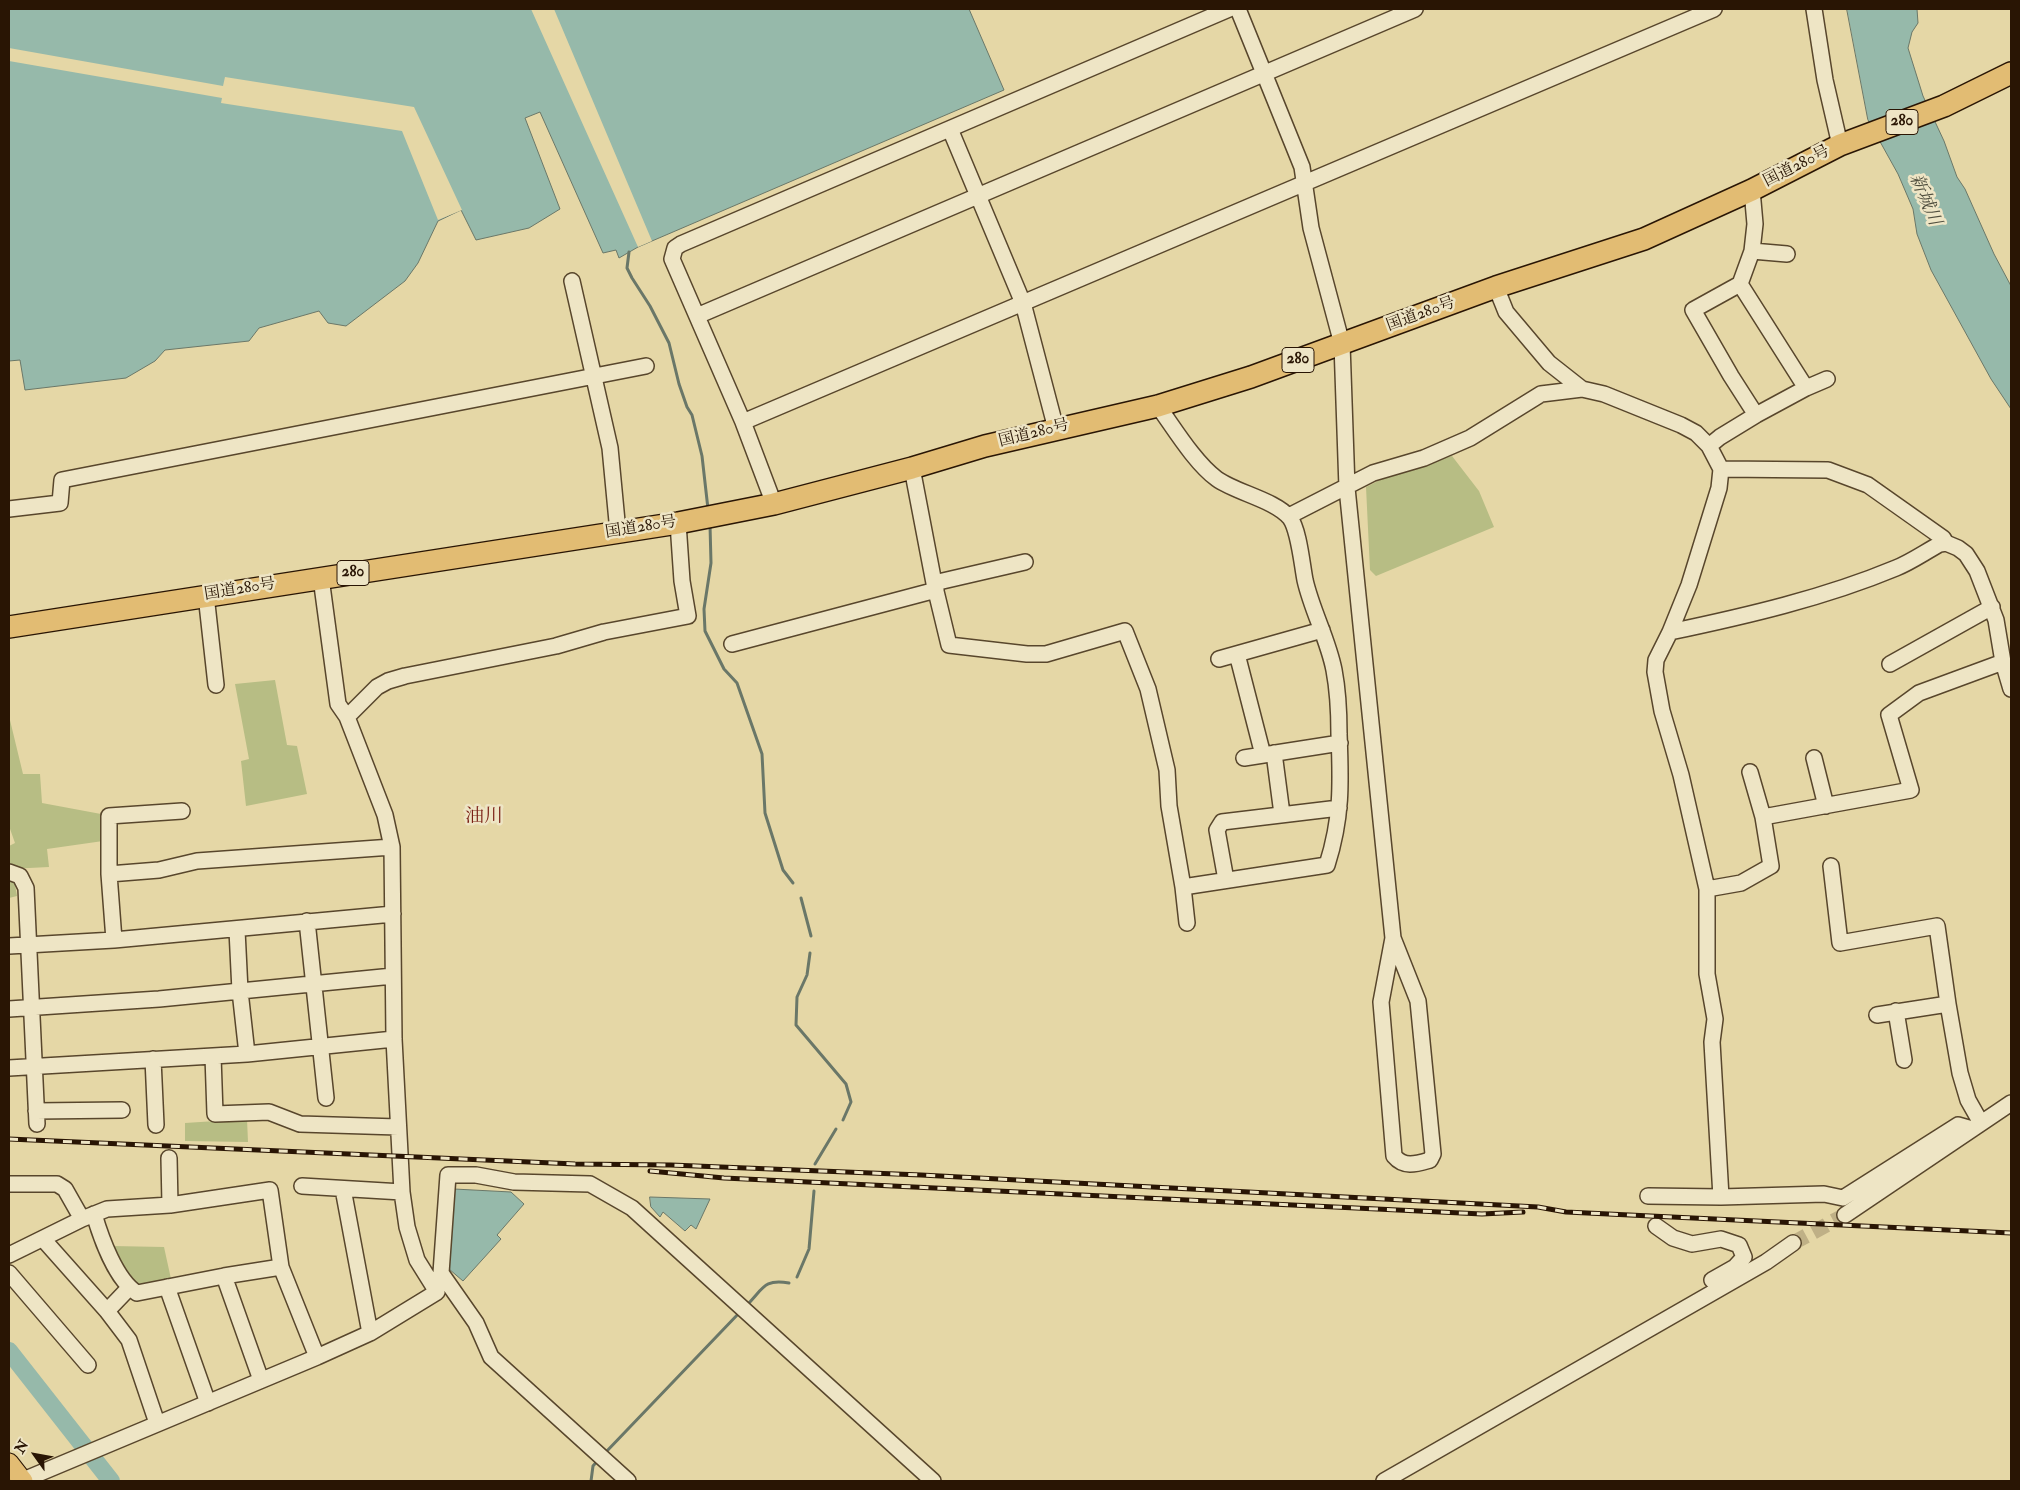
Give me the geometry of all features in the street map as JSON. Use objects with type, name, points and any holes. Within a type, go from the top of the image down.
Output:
[{"type":"highway","name":"国道280号","points":[[9,626],[696,519],[774,504],[912,468],[986,446],[1158,406],[1251,377],[1496,287],[1644,239],[1752,190],[1840,145],[1944,106],[2011,73]]},
{"type":"main road","points":[[9,1463],[22,1481]]},
{"type":"street","points":[[774,504],[743,422],[672,259],[675,248],[1229,9]]},
{"type":"street","points":[[1238,9],[1302,167],[1311,228],[1342,344],[1347,488],[1394,938],[1418,1001],[1433,1154],[1430,1160],[1406,1164],[1399,1162],[1394,1156],[1381,1002],[1394,938]]},
{"type":"street","points":[[697,316],[1415,9]]},
{"type":"street","points":[[743,422],[1714,9]]},
{"type":"street","points":[[1814,9],[1825,80],[1840,145]]},
{"type":"street","points":[[950,129],[1023,303],[1056,429]]},
{"type":"street","points":[[1752,190],[1755,224],[1752,252],[1740,284],[1693,310],[1756,415]]},
{"type":"street","points":[[1752,252],[1787,254]]},
{"type":"street","points":[[572,281],[610,448],[618,532]]},
{"type":"street","points":[[1740,284],[1806,388]]},
{"type":"street","points":[[1496,287],[1506,312],[1549,363],[1582,389]]},
{"type":"street","points":[[9,509],[60,503],[62,480],[646,366]]},
{"type":"street","points":[[1709,446],[1720,436],[1756,415],[1806,388],[1827,380]]},
{"type":"street","points":[[1288,516],[1374,473],[1424,458],[1470,438],[1541,394],[1582,389],[1610,396],[1681,425],[1696,433],[1709,446],[1721,469],[1719,488],[1704,542],[1670,632],[1656,660],[1655,672],[1662,711],[1681,775],[1707,889],[1707,974],[1715,1019],[1712,1042],[1722,1197]]},
{"type":"street","points":[[1158,406],[1206,469],[1218,479],[1239,491],[1274,507],[1292,521],[1302,557],[1305,581],[1334,670],[1342,775],[1340,808],[1333,844],[1326,865],[1183,887]]},
{"type":"street","points":[[912,468],[935,587],[949,645],[1027,654],[1046,654],[1125,631],[1148,689],[1167,770],[1169,806],[1183,887],[1187,923]]},
{"type":"street","points":[[1721,469],[1828,470],[1879,491],[1910,516],[1943,538],[1946,543]]},
{"type":"street","points":[[347,717],[377,687],[396,678],[443,667],[556,646],[604,632],[688,616],[682,582],[696,519]]},
{"type":"street","points":[[1670,632],[1765,611],[1860,582],[1898,567],[1940,544],[1946,543],[1958,548],[1972,562],[1996,620],[2002,662],[2011,689]]},
{"type":"street","points":[[732,644],[1025,562]]},
{"type":"street","points":[[22,1481],[317,1357],[370,1332],[437,1292],[417,1260],[407,1227],[402,1192],[394,1039],[392,847],[385,815],[347,717],[338,704],[320,578]]},
{"type":"street","points":[[206,595],[216,685]]},
{"type":"street","points":[[1890,664],[1992,607]]},
{"type":"street","points":[[1219,659],[1322,630]]},
{"type":"street","points":[[1237,654],[1268,754],[1282,814]]},
{"type":"street","points":[[1763,817],[1911,790],[1889,715],[1919,693],[2002,662]]},
{"type":"street","points":[[1244,758],[1340,743]]},
{"type":"street","points":[[1814,758],[1826,806]]},
{"type":"street","points":[[1707,889],[1741,883],[1772,866],[1763,817],[1750,772]]},
{"type":"street","points":[[1226,880],[1217,830],[1222,822],[1340,808]]},
{"type":"street","points":[[114,940],[109,874],[109,816],[182,811]]},
{"type":"street","points":[[109,874],[159,870],[197,861],[392,847]]},
{"type":"street","points":[[1831,866],[1840,943],[1937,926],[1960,1073],[1976,1126]]},
{"type":"street","points":[[9,872],[20,876],[26,888],[27,946],[37,1118],[122,1110]]},
{"type":"street","points":[[9,946],[236,930],[307,921],[393,914]]},
{"type":"street","points":[[307,921],[326,1098]]},
{"type":"street","points":[[236,930],[247,1054]]},
{"type":"street","points":[[9,1009],[159,1000],[394,976]]},
{"type":"street","points":[[1877,1015],[1948,1004]]},
{"type":"street","points":[[1896,1011],[1904,1060]]},
{"type":"street","points":[[9,1068],[34,1065],[247,1054],[394,1039]]},
{"type":"street","points":[[213,1056],[215,1114],[269,1112],[300,1124],[398,1127]]},
{"type":"street","points":[[153,1059],[156,1125]]},
{"type":"street","points":[[1845,1215],[2011,1103]]},
{"type":"street","points":[[1648,1196],[1722,1197],[1824,1194],[1843,1198],[1958,1125],[1976,1126]]},
{"type":"street","points":[[169,1158],[170,1205]]},
{"type":"street","points":[[628,1481],[491,1357],[476,1323],[441,1273],[448,1175],[476,1175],[514,1182],[590,1184],[632,1208],[933,1481]]},
{"type":"street","points":[[9,1184],[57,1184],[65,1189],[88,1216],[129,1288],[137,1293],[281,1267]]},
{"type":"street","points":[[302,1186],[402,1192]]},
{"type":"street","points":[[343,1189],[370,1332]]},
{"type":"street","points":[[9,1254],[106,1209],[170,1205],[270,1190],[281,1267],[317,1357]]},
{"type":"street","points":[[1656,1226],[1672,1238],[1692,1244],[1721,1239],[1739,1245],[1744,1257],[1735,1267],[1661,1312],[1658,1322]]},
{"type":"street","points":[[43,1239],[107,1311],[129,1340],[157,1423]]},
{"type":"street","points":[[1384,1481],[1658,1322],[1766,1262],[1794,1243]]},
{"type":"street","points":[[9,1272],[88,1365]]},
{"type":"street","points":[[224,1276],[261,1380]]},
{"type":"street","points":[[166,1287],[208,1402]]},
{"type":"street","points":[[107,1311],[129,1288]]},
{"type":"green space","points":[[1452,456],[1479,491],[1494,527],[1376,576],[1370,570],[1366,487],[1400,470]]},
{"type":"green space","points":[[275,680],[287,745],[297,746],[307,794],[246,806],[241,761],[249,759],[235,684]]},
{"type":"green space","points":[[9,716],[23,774],[40,774],[42,803],[101,814],[103,841],[47,849],[49,867],[9,869],[9,846],[15,843],[9,826]]},
{"type":"green space","points":[[9,877],[14,879],[17,896],[9,898]]},
{"type":"green space","points":[[247,1119],[248,1142],[185,1141],[185,1123]]},
{"type":"green space","points":[[112,1246],[164,1247],[171,1279],[142,1286],[132,1282]]},
{"type":"water","points":[[9,9],[969,9],[1004,90],[638,247],[619,258],[616,250],[603,253],[540,112],[525,118],[560,209],[529,228],[476,240],[461,210],[438,221],[418,263],[405,281],[346,326],[328,323],[319,311],[259,328],[249,341],[165,350],[155,361],[126,378],[25,390],[20,360],[9,361]]},
{"type":"water","name":"新城川","points":[[1847,9],[1917,9],[1918,23],[1912,32],[1908,48],[1923,96],[1944,141],[1957,177],[1965,189],[1994,254],[2011,286],[2011,409],[1991,379],[1931,270],[1917,234],[1913,209],[1898,174],[1868,120]]},
{"type":"water","points":[[454,1189],[511,1192],[524,1204],[497,1235],[501,1239],[463,1281],[449,1269]]},
{"type":"water","points":[[650,1197],[710,1199],[696,1229],[691,1225],[685,1231],[663,1212],[660,1217],[651,1207]]},
{"type":"pier","points":[[531,9],[554,9],[652,241],[638,247]]},
{"type":"pier","points":[[9,48],[223,86],[225,77],[414,107],[462,210],[438,220],[402,131],[221,103],[222,98],[9,61]]},
{"type":"waterway","points":[[629,252],[627,268],[650,306],[669,343],[679,384],[687,407],[692,415],[702,456],[708,509]]},
{"type":"waterway","points":[[710,525],[711,563],[704,609],[705,631],[724,669],[737,683],[762,754],[765,813],[783,870],[793,883]]},
{"type":"waterway","points":[[801,898],[811,936]]},
{"type":"waterway","points":[[810,953],[807,975],[797,997],[796,1025],[846,1084],[851,1102],[843,1120]]},
{"type":"waterway","points":[[815,1164],[836,1129]]},
{"type":"waterway","points":[[797,1277],[809,1249],[814,1191]]},
{"type":"waterway","points":[[747,1305],[765,1286],[774,1282],[789,1283]]},
{"type":"waterway","points":[[605,1453],[741,1311]]},
{"type":"waterway","points":[[9,1351],[111,1481]]},
{"type":"waterway","points":[[591,1481],[593,1466],[599,1459]]},
{"type":"tunnel","points":[[1793,1243],[1845,1215]]},
{"type":"railway","points":[[9,1139],[575,1164],[671,1165],[921,1175],[1538,1207],[1566,1212],[2011,1233]]},
{"type":"railway","points":[[650,1171],[724,1178],[1482,1214],[1523,1212]]},
{"type":"district","name":"油川","points":[[484,818]]}]
